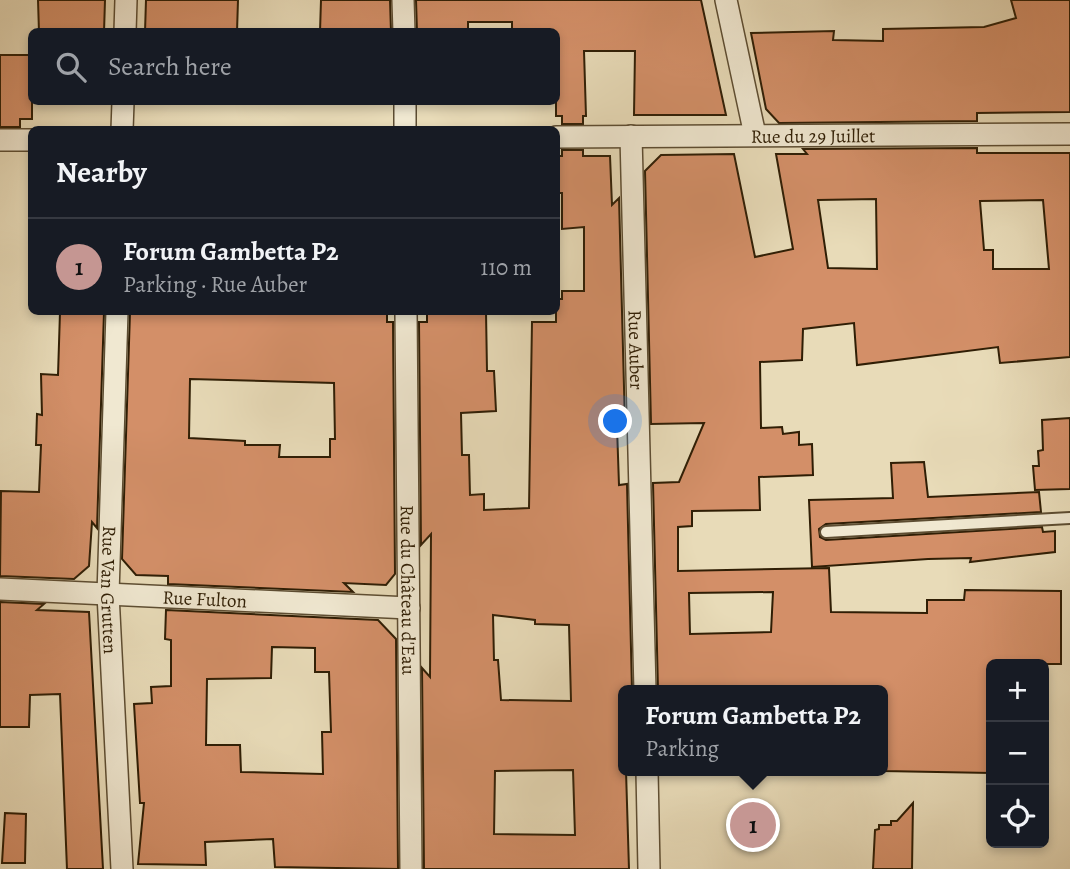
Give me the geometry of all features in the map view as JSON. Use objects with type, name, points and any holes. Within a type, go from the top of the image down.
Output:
[{"type":"street","points":[[125,28],[126,0]]},
{"type":"street","points":[[403,0],[404,28]]},
{"type":"street","points":[[726,0],[755,135]]},
{"type":"street","points":[[122,126],[123,105]]},
{"type":"street","points":[[405,105],[405,126]]},
{"type":"street","name":"Rue du 29 Juillet","points":[[560,137],[1070,134]]},
{"type":"street","name":"Rue Auber","points":[[631,136],[645,685]]},
{"type":"street","points":[[0,140],[28,140]]},
{"type":"street","name":"Rue Van Grutten","points":[[117,315],[108,594],[122,869]]},
{"type":"street","name":"Rue du Château d'Eau","points":[[406,315],[411,869]]},
{"type":"street","name":"Rue Fulton","points":[[0,589],[409,608]]},
{"type":"street","points":[[647,776],[649,869]]},
{"type":"lane","points":[[826,532],[1070,518]]},
{"type":"building","points":[[38,0],[105,0],[104,28],[39,28]]},
{"type":"building","points":[[146,0],[238,0],[237,28],[145,28]]},
{"type":"building","points":[[321,0],[390,0],[391,28],[320,28]]},
{"type":"building","points":[[416,0],[701,0],[726,115],[634,115],[635,51],[584,51],[586,116],[583,116],[583,124],[562,124],[562,116],[556,116],[556,105],[560,105],[560,28],[512,28],[512,22],[468,22],[468,28],[417,28]]},
{"type":"building","points":[[1011,0],[1070,0],[1070,112],[977,113],[977,121],[779,123],[766,109],[751,33],[834,31],[833,40],[883,41],[883,29],[984,27],[1016,18]]},
{"type":"building","points":[[0,55],[28,55],[28,105],[32,105],[32,119],[20,119],[20,127],[0,127]]},
{"type":"building","points":[[977,148],[977,153],[1070,153],[1070,357],[1000,363],[998,347],[857,365],[854,323],[803,329],[802,360],[760,362],[761,428],[782,427],[783,434],[799,432],[799,445],[812,444],[813,475],[759,477],[760,510],[692,511],[692,526],[678,527],[678,571],[829,568],[831,612],[927,613],[927,600],[964,600],[965,590],[1061,591],[1061,664],[1049,664],[1049,659],[986,659],[986,773],[888,771],[888,685],[658,685],[653,483],[679,482],[704,423],[651,424],[645,171],[661,155],[734,154],[755,257],[793,249],[776,154],[807,154],[803,149]],"holes":[[[876,199],[877,269],[828,268],[818,200]],[[1043,200],[1049,269],[993,269],[993,250],[984,250],[980,201]],[[773,592],[771,632],[690,634],[689,593]]]},
{"type":"building","points":[[562,150],[583,150],[583,156],[610,156],[612,205],[619,198],[625,425],[617,427],[619,485],[627,484],[632,685],[618,685],[618,776],[626,776],[629,869],[424,869],[422,668],[430,677],[431,534],[421,545],[419,322],[427,322],[427,315],[486,315],[487,371],[494,371],[496,411],[461,413],[462,455],[469,455],[470,495],[484,494],[484,510],[529,508],[532,322],[556,322],[556,315],[560,315],[562,291],[584,291],[584,227],[562,229]],"holes":[[[493,615],[535,620],[535,624],[569,625],[571,701],[501,700],[498,660],[494,660]],[[573,770],[575,835],[494,834],[495,771]]]},
{"type":"building","points":[[60,315],[104,315],[97,528],[92,522],[89,566],[74,579],[0,576],[1,491],[39,492],[41,445],[36,445],[37,414],[42,415],[41,374],[58,375]]},
{"type":"building","points":[[130,315],[387,315],[387,322],[393,322],[395,574],[386,585],[344,583],[353,592],[168,584],[168,576],[136,575],[122,559]],"holes":[[[190,379],[334,383],[335,439],[330,439],[330,457],[279,457],[280,445],[245,445],[245,441],[189,438]]]},
{"type":"building","points":[[1070,418],[1070,489],[1035,490],[1033,466],[1039,466],[1038,451],[1043,450],[1042,420]]},
{"type":"building","points":[[924,462],[928,497],[1039,492],[1041,512],[826,524],[819,529],[820,537],[826,540],[1042,527],[1043,532],[1055,531],[1055,552],[970,562],[971,558],[928,559],[812,567],[809,500],[893,498],[891,463]]},
{"type":"building","points":[[0,602],[44,604],[37,610],[89,612],[103,869],[67,869],[60,694],[30,695],[29,727],[0,727]]},
{"type":"building","points":[[166,610],[378,620],[396,639],[398,869],[275,867],[273,839],[205,842],[206,865],[138,864],[144,803],[140,803],[134,704],[152,703],[151,687],[171,686],[171,640],[165,639]],"holes":[[[272,647],[315,648],[315,672],[329,672],[331,732],[322,732],[323,774],[241,772],[240,745],[206,745],[207,679],[271,678]]]},
{"type":"building","points":[[913,803],[912,869],[873,869],[875,830],[879,829],[879,825],[891,825],[891,821],[897,821]]},
{"type":"building","points":[[5,813],[26,814],[25,863],[2,863]]},
{"type":"place","name":"Forum Gambetta P2","points":[[753,825]]}]
